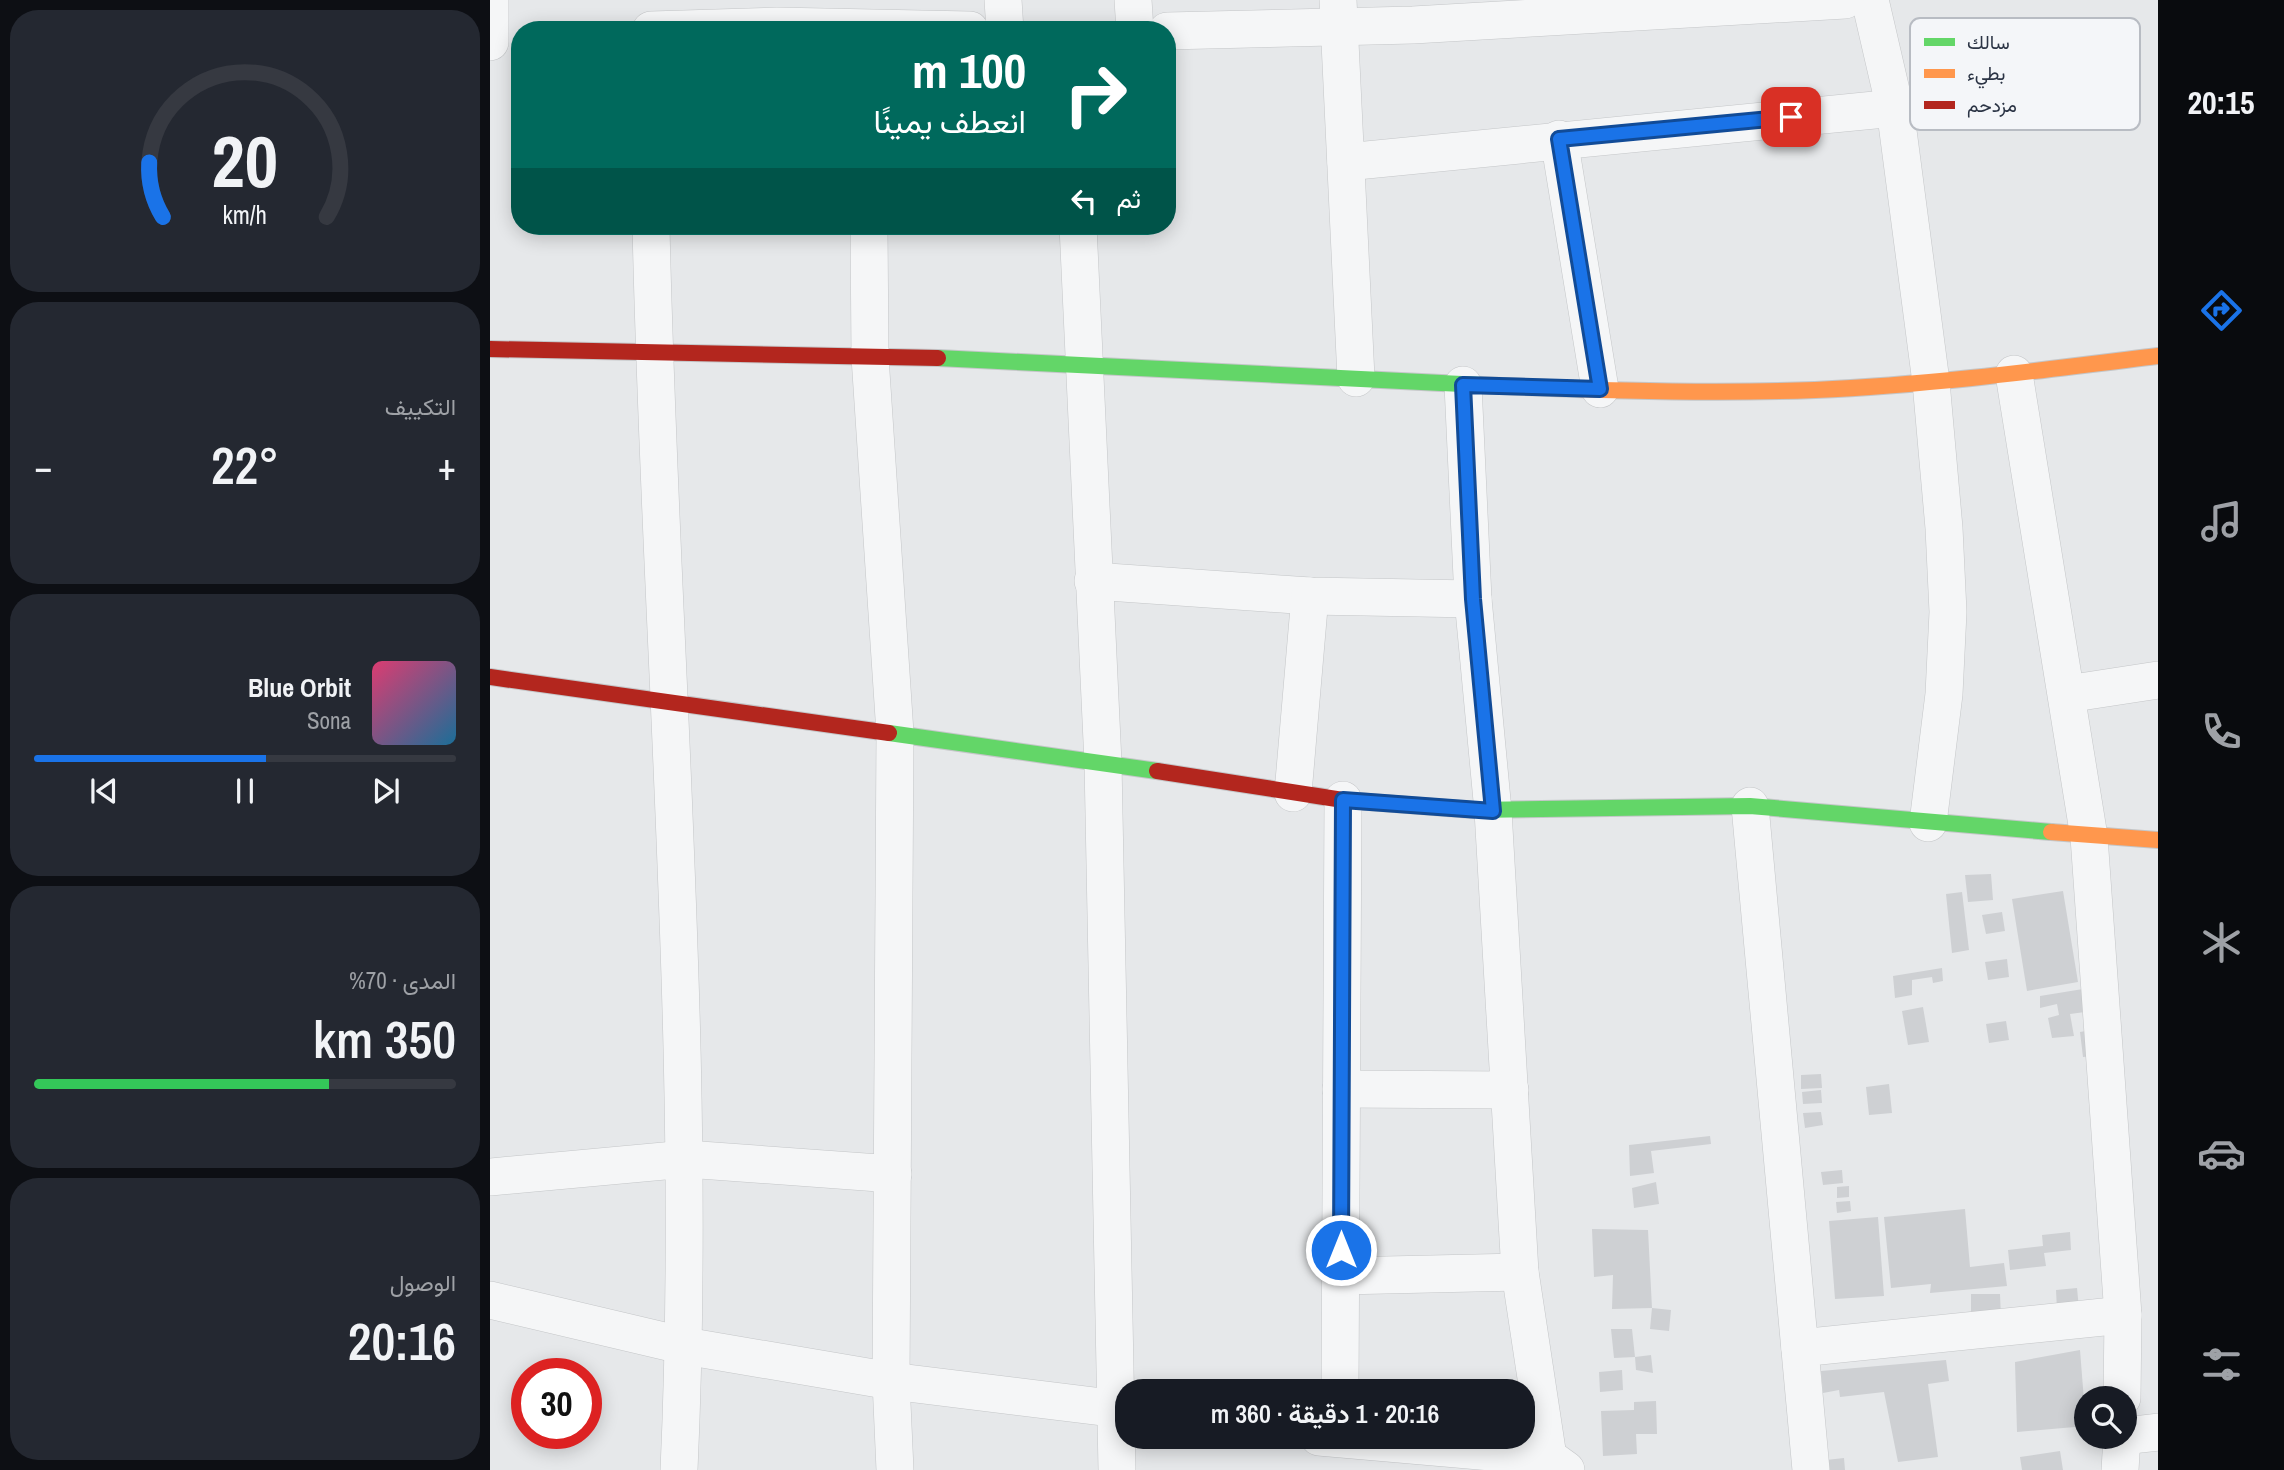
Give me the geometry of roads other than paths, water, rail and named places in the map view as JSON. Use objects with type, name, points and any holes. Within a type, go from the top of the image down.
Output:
[{"type":"street","points":[[490,0],[490,42]]},
{"type":"street","points":[[646,0],[648,21]]},
{"type":"street","points":[[1003,0],[1004,21]]},
{"type":"street","points":[[1133,0],[1134,21]]},
{"type":"street","points":[[1176,30],[1340,13],[1845,0]]},
{"type":"street","points":[[1870,0],[1895,108],[1931,382],[1948,612],[1944,694],[1928,823]]},
{"type":"street","points":[[717,21],[777,13],[822,21]]},
{"type":"street","points":[[1340,13],[1356,378]]},
{"type":"street","points":[[490,34],[511,33]]},
{"type":"street","points":[[1346,162],[1895,108]]},
{"type":"street","points":[[1559,139],[1600,389]]},
{"type":"street","points":[[651,235],[654,349],[681,925],[686,1159],[685,1346],[679,1470]]},
{"type":"street","points":[[869,235],[870,357],[895,733],[891,1381],[895,1470]]},
{"type":"street","points":[[1078,235],[1103,762],[1120,1379]]},
{"type":"street","points":[[490,349],[654,349],[1356,378],[1463,385],[1766,391],[1931,382],[2158,356]]},
{"type":"street","points":[[2014,374],[2089,837],[2123,1315],[2122,1386]]},
{"type":"street","points":[[1371,1449],[1557,1464],[1520,1272],[1493,811],[1473,599],[1463,385]]},
{"type":"street","points":[[1093,581],[1310,596],[1473,599]]},
{"type":"street","points":[[1293,793],[1310,596]]},
{"type":"street","points":[[490,677],[1103,762],[1343,800],[1493,811],[1749,806],[2089,837],[2158,840]]},
{"type":"street","points":[[2067,694],[2158,680]]},
{"type":"street","points":[[1340,1379],[1343,800]]},
{"type":"street","points":[[1749,806],[1811,1470]]},
{"type":"street","points":[[1341,1089],[1510,1090]]},
{"type":"street","points":[[490,1177],[686,1159],[893,1174]]},
{"type":"street","points":[[1340,1276],[1520,1272]]},
{"type":"street","points":[[490,1300],[685,1346],[891,1381],[1115,1409]]},
{"type":"street","points":[[1800,1348],[2123,1315]]},
{"type":"street","points":[[2137,1434],[2158,1432]]},
{"type":"street","points":[[1117,1470],[1118,1449]]},
{"type":"street","points":[[2120,1470],[2122,1449]]}]
